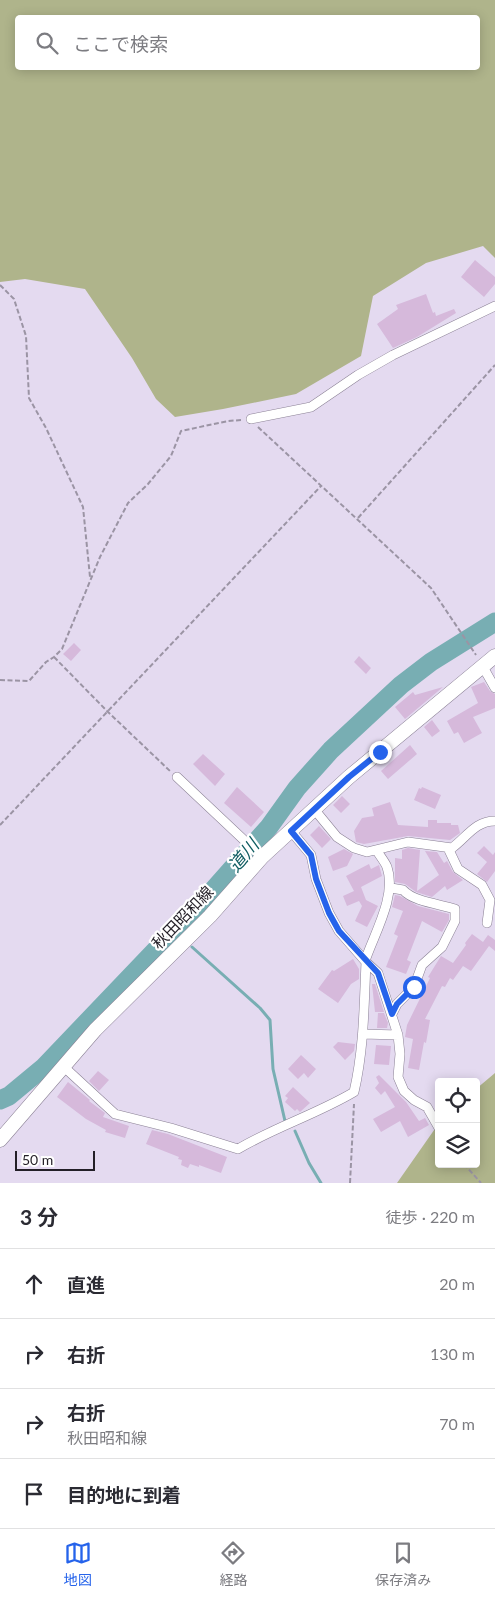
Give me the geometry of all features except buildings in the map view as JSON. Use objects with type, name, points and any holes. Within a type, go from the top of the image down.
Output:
[{"type":"main road","name":"秋田昭和線","points":[[0,1140],[95,1030],[210,916],[262,857],[349,777],[495,656]]},
{"type":"street","points":[[250,419],[311,407],[392,354],[495,306]]},
{"type":"street","points":[[483,667],[495,688]]},
{"type":"street","points":[[177,777],[262,857]]},
{"type":"street","points":[[314,809],[337,837],[354,848],[367,852],[408,842],[452,848],[470,830],[486,821],[495,821]]},
{"type":"street","points":[[291,831],[311,855],[316,879],[329,913],[339,931],[378,973],[398,1036],[400,1054],[398,1077],[404,1091],[414,1100],[427,1107],[436,1123]]},
{"type":"street","points":[[448,848],[458,869],[482,885],[490,900],[487,922]]},
{"type":"street","points":[[63,1066],[115,1114],[171,1128],[238,1149],[275,1129],[334,1104],[354,1092],[363,1034],[366,961],[391,888],[387,867],[377,851]]},
{"type":"street","points":[[391,888],[403,890],[416,899],[455,909],[455,921],[442,948],[422,965],[414,987],[397,1004],[392,1014]]},
{"type":"street","points":[[363,1034],[398,1036]]},
{"type":"path","points":[[0,285],[14,299],[26,336],[29,398],[46,428],[82,506],[90,580]]},
{"type":"path","points":[[358,519],[495,365]]},
{"type":"path","points":[[0,680],[29,681],[46,662],[62,649],[90,580],[128,502],[148,484],[171,456],[181,431],[228,421],[250,419],[431,588],[483,667]]},
{"type":"path","points":[[0,825],[321,486]]},
{"type":"path","points":[[54,657],[108,712],[177,777]]},
{"type":"path","points":[[350,1183],[354,1092]]},
{"type":"path","points":[[468,1168],[481,1183]]},
{"type":"green space","points":[[0,0],[495,0],[495,258],[483,246],[426,263],[373,296],[361,356],[296,394],[175,417],[156,399],[132,358],[85,289],[25,279],[0,282]]},
{"type":"green space","points":[[495,1073],[495,1183],[397,1183],[435,1129],[435,1168],[480,1168],[480,1086]]},
{"type":"waterway","name":"道川","points":[[0,1100],[9,1096],[44,1067],[214,889],[269,827],[297,788],[331,750],[401,685],[431,662],[495,622]]},
{"type":"waterway","name":"道川","points":[[175,929],[179,933]]},
{"type":"waterway","points":[[192,947],[260,1008],[270,1020],[273,1069],[285,1121]]},
{"type":"waterway","points":[[295,1131],[309,1163],[321,1183]]},
{"type":"route","points":[[380,752],[349,777],[291,831],[311,855],[316,879],[329,913],[339,931],[378,973],[392,1014],[397,1004],[414,987]]}]
